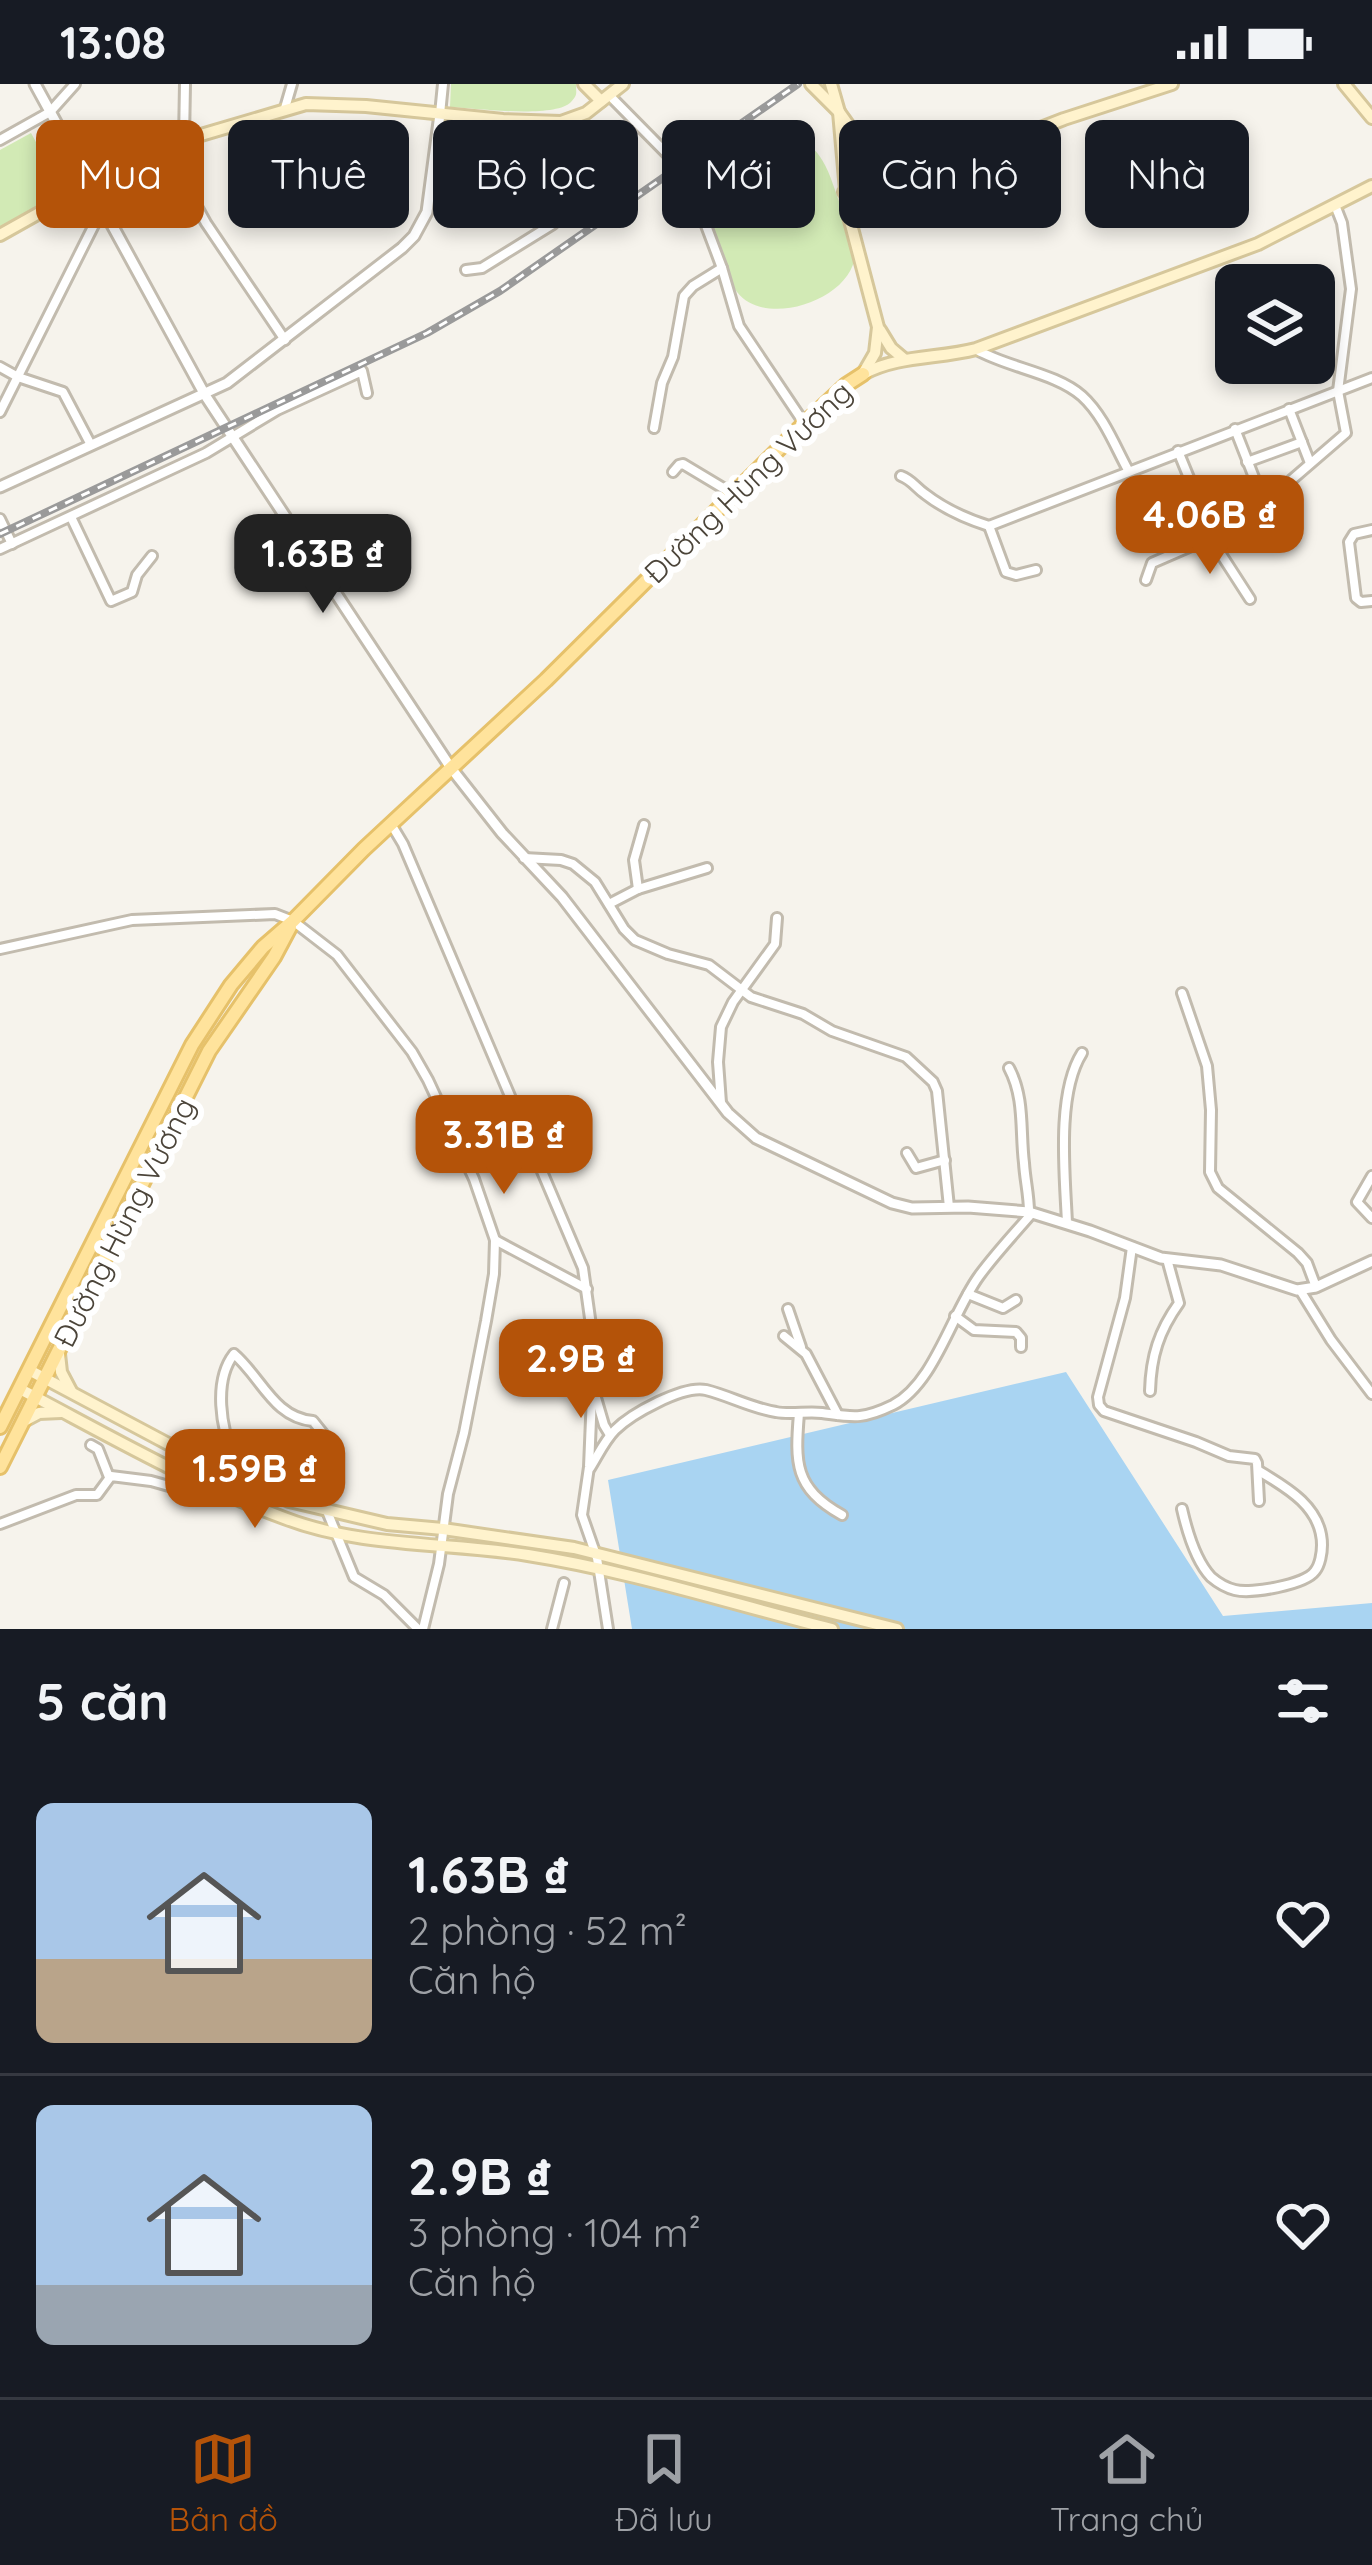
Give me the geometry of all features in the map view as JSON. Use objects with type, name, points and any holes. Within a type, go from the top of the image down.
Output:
[{"type":"main road","points":[[584,84],[605,98]]},
{"type":"main road","points":[[570,120],[623,84]]},
{"type":"main road","points":[[1061,120],[1172,84]]},
{"type":"main road","points":[[1345,84],[1372,118]]},
{"type":"main road","points":[[833,85],[840,120]]},
{"type":"main road","points":[[813,86],[844,120]]},
{"type":"main road","points":[[246,120],[285,108],[326,103],[503,120]]},
{"type":"main road","name":"Đường Hùng Vương","points":[[0,1427],[192,1045],[252,959],[546,680],[846,385],[884,363],[976,350],[1258,244],[1372,186]]},
{"type":"main road","points":[[0,235],[36,215]]},
{"type":"main road","points":[[853,228],[878,328],[904,359]]},
{"type":"main road","points":[[863,374],[875,353],[878,328]]},
{"type":"main road","name":"Đường Hùng Vương","points":[[0,1467],[209,1051],[293,921]]},
{"type":"main road","points":[[58,1354],[73,1394]]},
{"type":"main road","points":[[29,1370],[214,1467],[290,1501],[387,1524],[574,1547],[897,1629]]},
{"type":"main road","points":[[20,1389],[286,1520],[381,1542],[570,1562],[832,1629]]},
{"type":"main road","points":[[24,1421],[39,1413],[63,1412]]},
{"type":"street","points":[[35,84],[54,120]]},
{"type":"street","points":[[0,140],[50,112],[75,84]]},
{"type":"street","points":[[184,84],[184,120]]},
{"type":"street","points":[[285,108],[292,84]]},
{"type":"street","points":[[0,487],[205,395],[246,370],[415,236],[427,212],[443,84]]},
{"type":"street","points":[[605,98],[680,166],[722,268],[739,326],[804,424]]},
{"type":"street","points":[[1212,533],[1264,503],[1346,433],[1338,391],[1351,289],[1335,205]]},
{"type":"street","points":[[204,219],[285,340]]},
{"type":"street","points":[[0,412],[92,228]]},
{"type":"street","points":[[113,228],[205,395],[451,768],[562,898],[738,1124],[756,1138],[903,1206],[1030,1212],[1167,1259],[1221,1265],[1300,1290],[1372,1261]]},
{"type":"street","points":[[466,270],[482,268],[547,228]]},
{"type":"street","points":[[654,428],[684,296],[722,268]]},
{"type":"street","points":[[976,350],[1079,393],[1096,413],[1128,470]]},
{"type":"street","points":[[0,367],[63,392],[92,446]]},
{"type":"street","points":[[0,549],[362,371],[367,393]]},
{"type":"street","points":[[901,476],[924,494],[989,526],[1372,378]]},
{"type":"street","points":[[1289,409],[1310,463]]},
{"type":"street","points":[[1235,429],[1264,503]]},
{"type":"street","points":[[1247,462],[1302,442]]},
{"type":"street","points":[[1178,451],[1219,551],[1250,599]]},
{"type":"street","points":[[673,472],[686,465],[733,494]]},
{"type":"street","points":[[1200,508],[1254,481]]},
{"type":"street","points":[[1146,580],[1152,563],[1205,540],[1200,508]]},
{"type":"street","points":[[71,518],[111,602],[132,592],[137,575],[152,556]]},
{"type":"street","points":[[0,519],[11,544]]},
{"type":"street","points":[[989,526],[1006,572],[1016,575],[1036,570]]},
{"type":"street","points":[[1372,530],[1354,534],[1349,542],[1356,598],[1372,602]]},
{"type":"street","points":[[391,824],[579,1256],[593,1339],[582,1515],[595,1552],[608,1629]]},
{"type":"street","points":[[638,889],[634,860],[644,825]]},
{"type":"street","points":[[524,858],[573,864],[596,882],[635,940],[709,965],[751,998],[803,1014],[832,1031],[911,1061],[935,1086],[949,1207]]},
{"type":"street","points":[[609,904],[638,889],[707,868]]},
{"type":"street","points":[[0,949],[132,920],[275,914],[293,921],[337,955],[412,1052],[474,1179],[495,1240],[486,1321],[421,1629],[384,1595],[353,1577],[309,1472],[310,1461],[325,1448],[325,1436],[313,1421],[298,1420],[283,1411],[234,1354],[226,1368],[222,1421],[234,1458],[256,1472],[309,1472]]},
{"type":"street","points":[[722,1104],[718,1042],[724,1017],[776,944],[777,918]]},
{"type":"street","points":[[1182,993],[1207,1066],[1211,1178],[1298,1253],[1316,1287]]},
{"type":"street","points":[[1067,1223],[1064,1146],[1069,1088],[1082,1053]]},
{"type":"street","points":[[588,1472],[610,1435],[623,1423],[691,1390],[706,1390],[779,1413],[864,1417],[906,1395],[933,1361],[968,1294],[1030,1212],[1020,1094],[1009,1068]]},
{"type":"street","points":[[908,1153],[914,1167],[945,1160]]},
{"type":"street","points":[[1372,1176],[1358,1198],[1372,1218]]},
{"type":"street","points":[[495,1240],[586,1289]]},
{"type":"street","points":[[1132,1247],[1125,1298],[1098,1397],[1100,1408],[1229,1456],[1250,1457],[1257,1463],[1259,1501]]},
{"type":"street","points":[[1150,1391],[1155,1346],[1179,1303],[1167,1259]]},
{"type":"street","points":[[1300,1290],[1372,1394]]},
{"type":"street","points":[[968,1294],[1003,1308],[1016,1300]]},
{"type":"street","points":[[788,1309],[802,1349],[839,1416]]},
{"type":"street","points":[[955,1316],[974,1330],[1016,1332],[1021,1347]]},
{"type":"street","points":[[784,1336],[802,1349]]},
{"type":"street","points":[[591,1383],[610,1435]]},
{"type":"street","points":[[799,1413],[796,1454],[802,1477],[819,1499],[842,1515]]},
{"type":"street","points":[[92,1445],[109,1477]]},
{"type":"street","points":[[109,1477],[151,1481],[172,1489],[234,1458]]},
{"type":"street","points":[[1182,1509],[1202,1563],[1222,1585],[1251,1592],[1309,1577],[1322,1551],[1320,1525],[1307,1506],[1258,1470]]},
{"type":"street","points":[[0,1524],[78,1495],[97,1495],[109,1477]]},
{"type":"street","points":[[552,1629],[564,1583]]},
{"type":"green space","points":[[451,84],[576,84],[576,92],[573,100],[549,110],[495,110],[450,107]]},
{"type":"green space","points":[[31,133],[36,142],[36,208],[0,227],[0,150]]},
{"type":"green space","points":[[815,150],[839,202],[839,228],[849,228],[855,252],[841,283],[807,304],[768,308],[750,303],[737,292],[713,228],[815,228]]},
{"type":"water","points":[[1066,1372],[1223,1616],[1372,1603],[1372,1629],[632,1629],[608,1480]]},
{"type":"railway","points":[[0,534],[427,333],[500,291],[798,84]]}]
